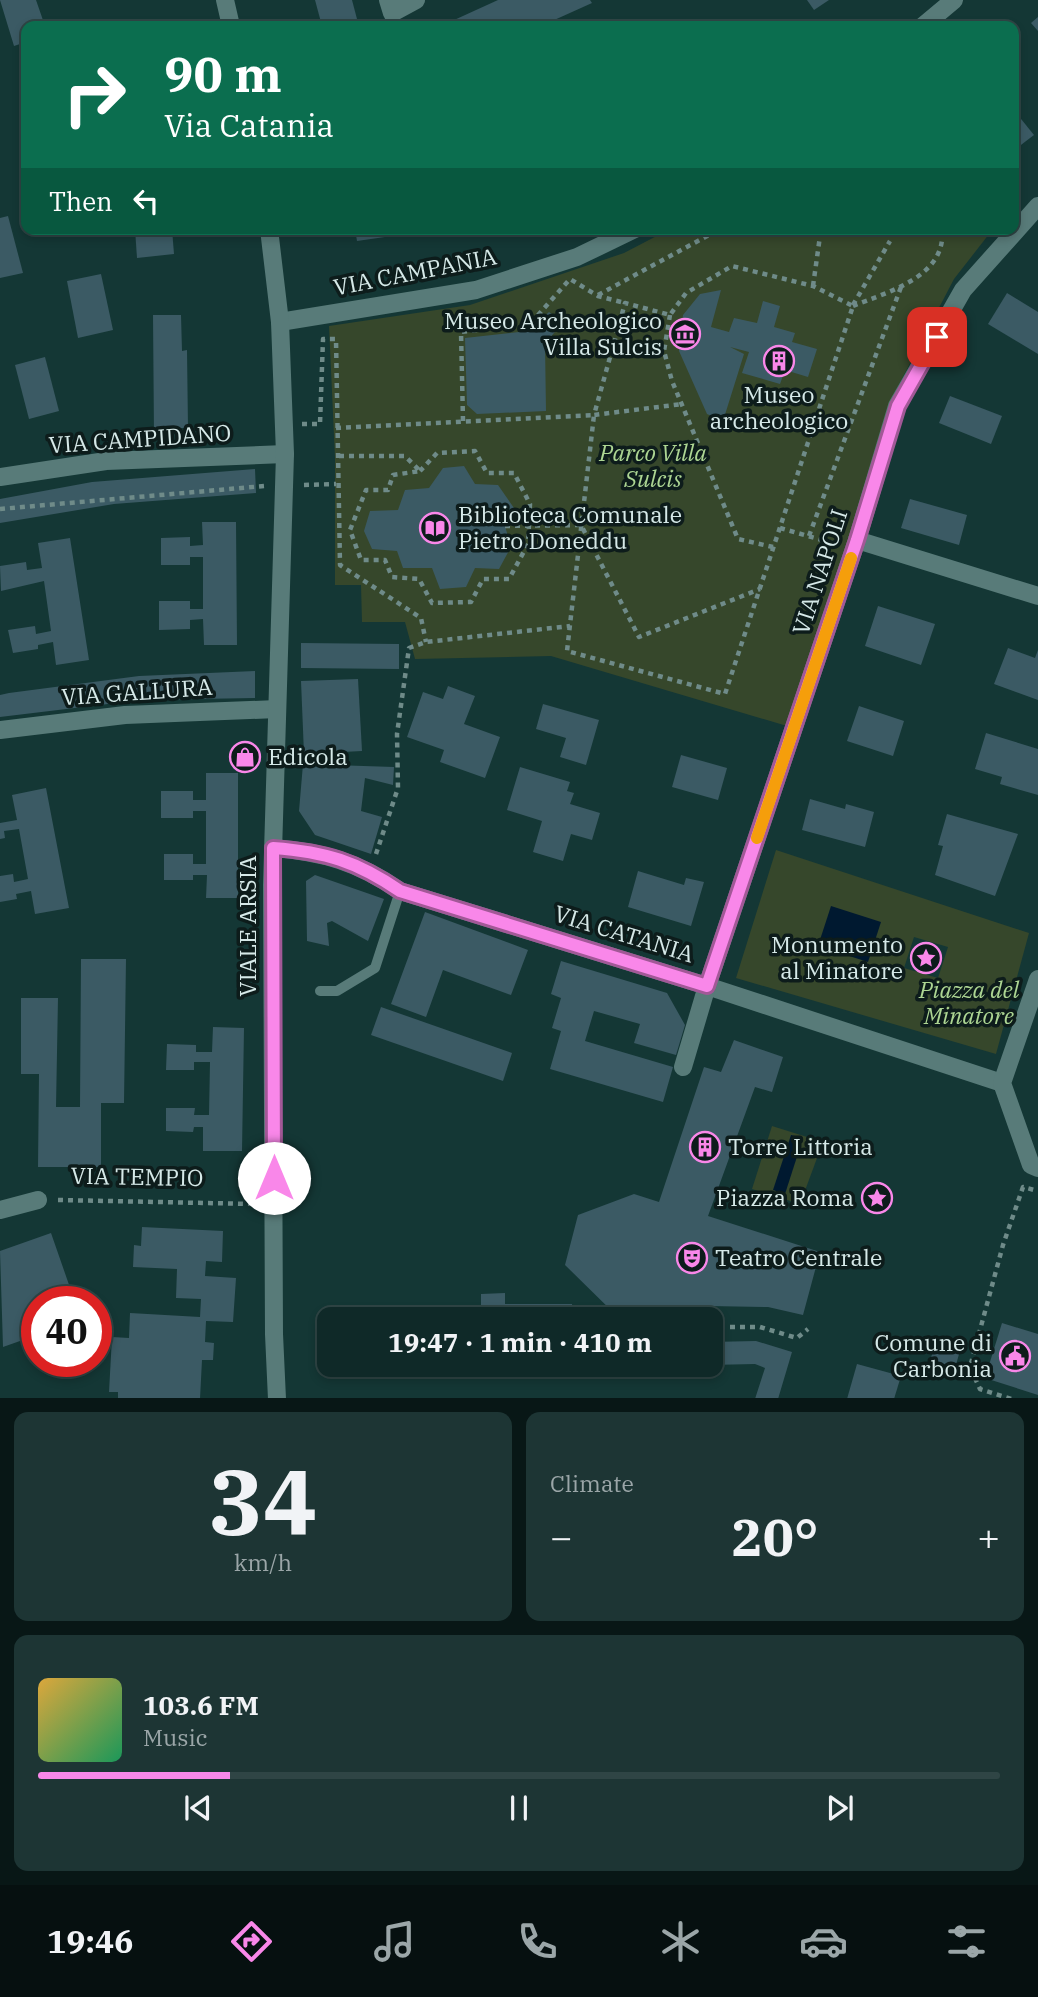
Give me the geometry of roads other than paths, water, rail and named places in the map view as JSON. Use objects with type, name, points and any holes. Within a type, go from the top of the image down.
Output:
[{"type":"street","points":[[225,0],[230,21]]},
{"type":"street","points":[[388,0],[392,13],[416,0]]},
{"type":"street","points":[[929,21],[954,0]]},
{"type":"street","name":"VIA NAPOLI","points":[[1019,227],[1038,206]]},
{"type":"street","name":"VIALE ARSIA","points":[[270,235],[280,322],[285,454],[273,848],[274,1334],[277,1398]]},
{"type":"street","name":"VIA CAMPANIA","points":[[280,322],[476,290],[577,257],[623,235]]},
{"type":"street","name":"VIA NAPOLI","points":[[683,1067],[707,986],[855,545],[898,406],[963,290],[1012,235]]},
{"type":"street","name":"VIA CAMPIDANO","points":[[0,477],[106,461],[285,454]]},
{"type":"street","points":[[855,545],[1038,596]]},
{"type":"street","name":"VIA GALLURA","points":[[0,730],[125,715],[277,709]]},
{"type":"street","name":"VIA CATANIA","points":[[273,848],[316,851],[370,871],[400,891],[707,986],[1002,1083]]},
{"type":"street","points":[[1038,979],[1002,1083],[1031,1165],[1038,1168]]},
{"type":"street","name":"VIA TEMPIO","points":[[0,1210],[38,1200]]},
{"type":"lane","points":[[320,991],[337,991],[375,968],[400,891]]},
{"type":"water","points":[[831,906],[881,922],[868,962],[818,946]]},
{"type":"water","points":[[791,1135],[803,1138],[785,1194],[773,1190]]},
{"type":"place","name":"Museo Archeologico Villa Sulcis","points":[[685,334]]},
{"type":"place","name":"Museo archeologico","points":[[779,361]]},
{"type":"place","name":"Biblioteca Comunale Pietro Doneddu","points":[[435,528]]},
{"type":"place","name":"Edicola","points":[[245,757]]},
{"type":"place","name":"Monumento al Minatore","points":[[926,958]]},
{"type":"place","name":"Torre Littoria","points":[[705,1147]]},
{"type":"place","name":"Piazza Roma","points":[[877,1198]]},
{"type":"place","name":"Teatro Centrale","points":[[692,1258]]},
{"type":"place","name":"Comune di Carbonia","points":[[1015,1356]]},
{"type":"park label","name":"Parco Villa Sulcis","points":[[653,466]]},
{"type":"park label","name":"Piazza del Minatore","points":[[969,1003]]}]
